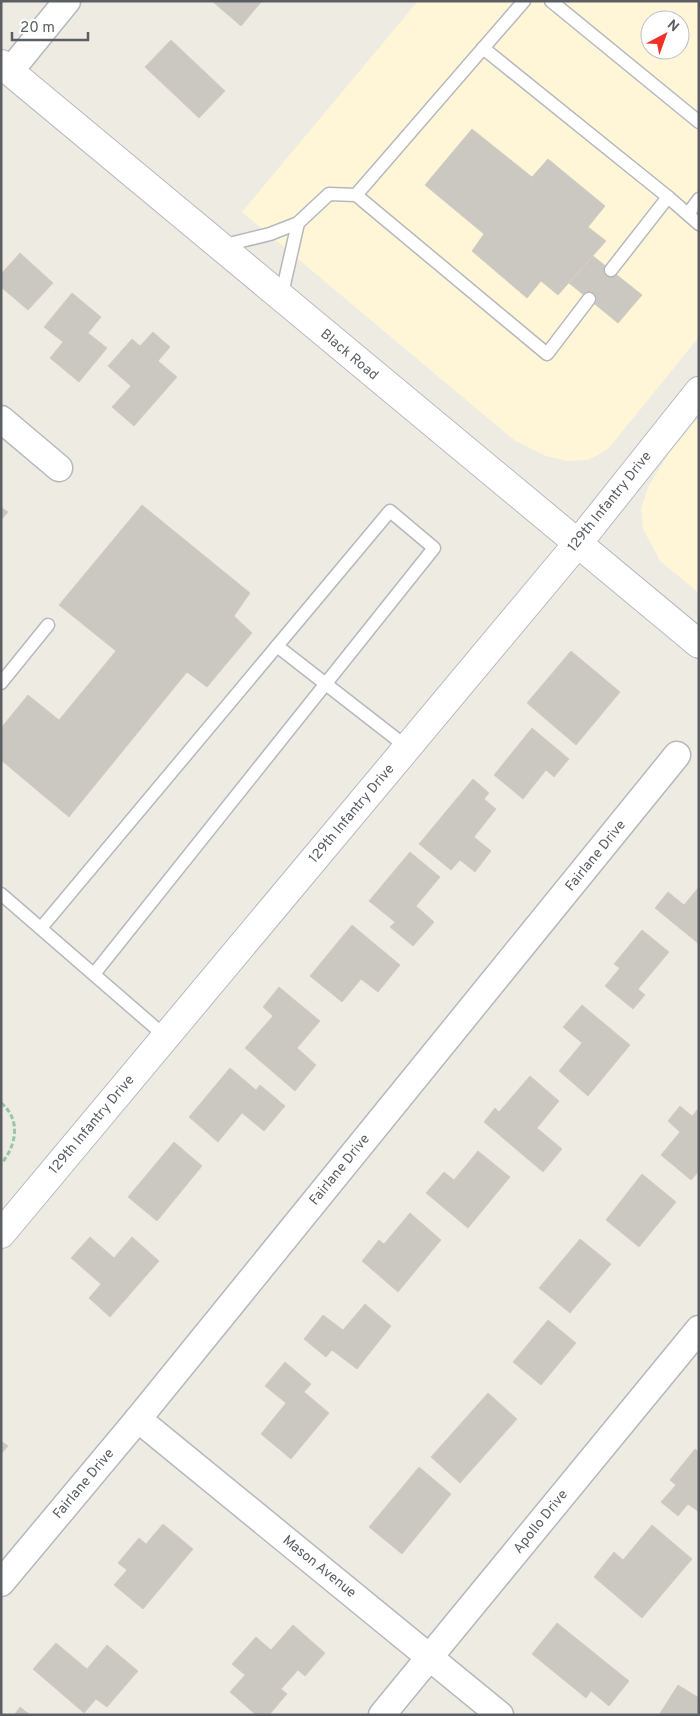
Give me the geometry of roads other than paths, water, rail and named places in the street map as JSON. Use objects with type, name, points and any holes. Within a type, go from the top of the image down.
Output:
[{"type":"street","points":[[6,67],[67,1]]},
{"type":"street","name":"Black Road","points":[[6,67],[219,247],[699,644]]},
{"type":"street","name":"129th Infantry Drive","points":[[1,1234],[578,543],[699,391]]},
{"type":"street","points":[[1,419],[59,468]]},
{"type":"street","name":"Fairlane Drive","points":[[1,1583],[138,1419],[678,755]]},
{"type":"street","name":"Apollo Drive","points":[[382,1715],[699,1329]]},
{"type":"street","name":"Mason Avenue","points":[[138,1419],[500,1715]]},
{"type":"lane","points":[[356,195],[524,1]]},
{"type":"lane","points":[[551,1],[699,122]]},
{"type":"lane","points":[[484,48],[699,224]]},
{"type":"lane","points":[[219,247],[270,234],[298,223],[329,194],[356,195],[547,354],[589,299]]},
{"type":"lane","points":[[611,270],[668,197]]},
{"type":"lane","points":[[688,214],[699,200]]},
{"type":"lane","points":[[281,298],[298,223]]},
{"type":"lane","points":[[41,928],[390,512],[434,548],[94,974]]},
{"type":"lane","points":[[1,683],[48,625]]},
{"type":"lane","points":[[278,646],[408,748]]},
{"type":"lane","points":[[1,894],[166,1037]]}]
